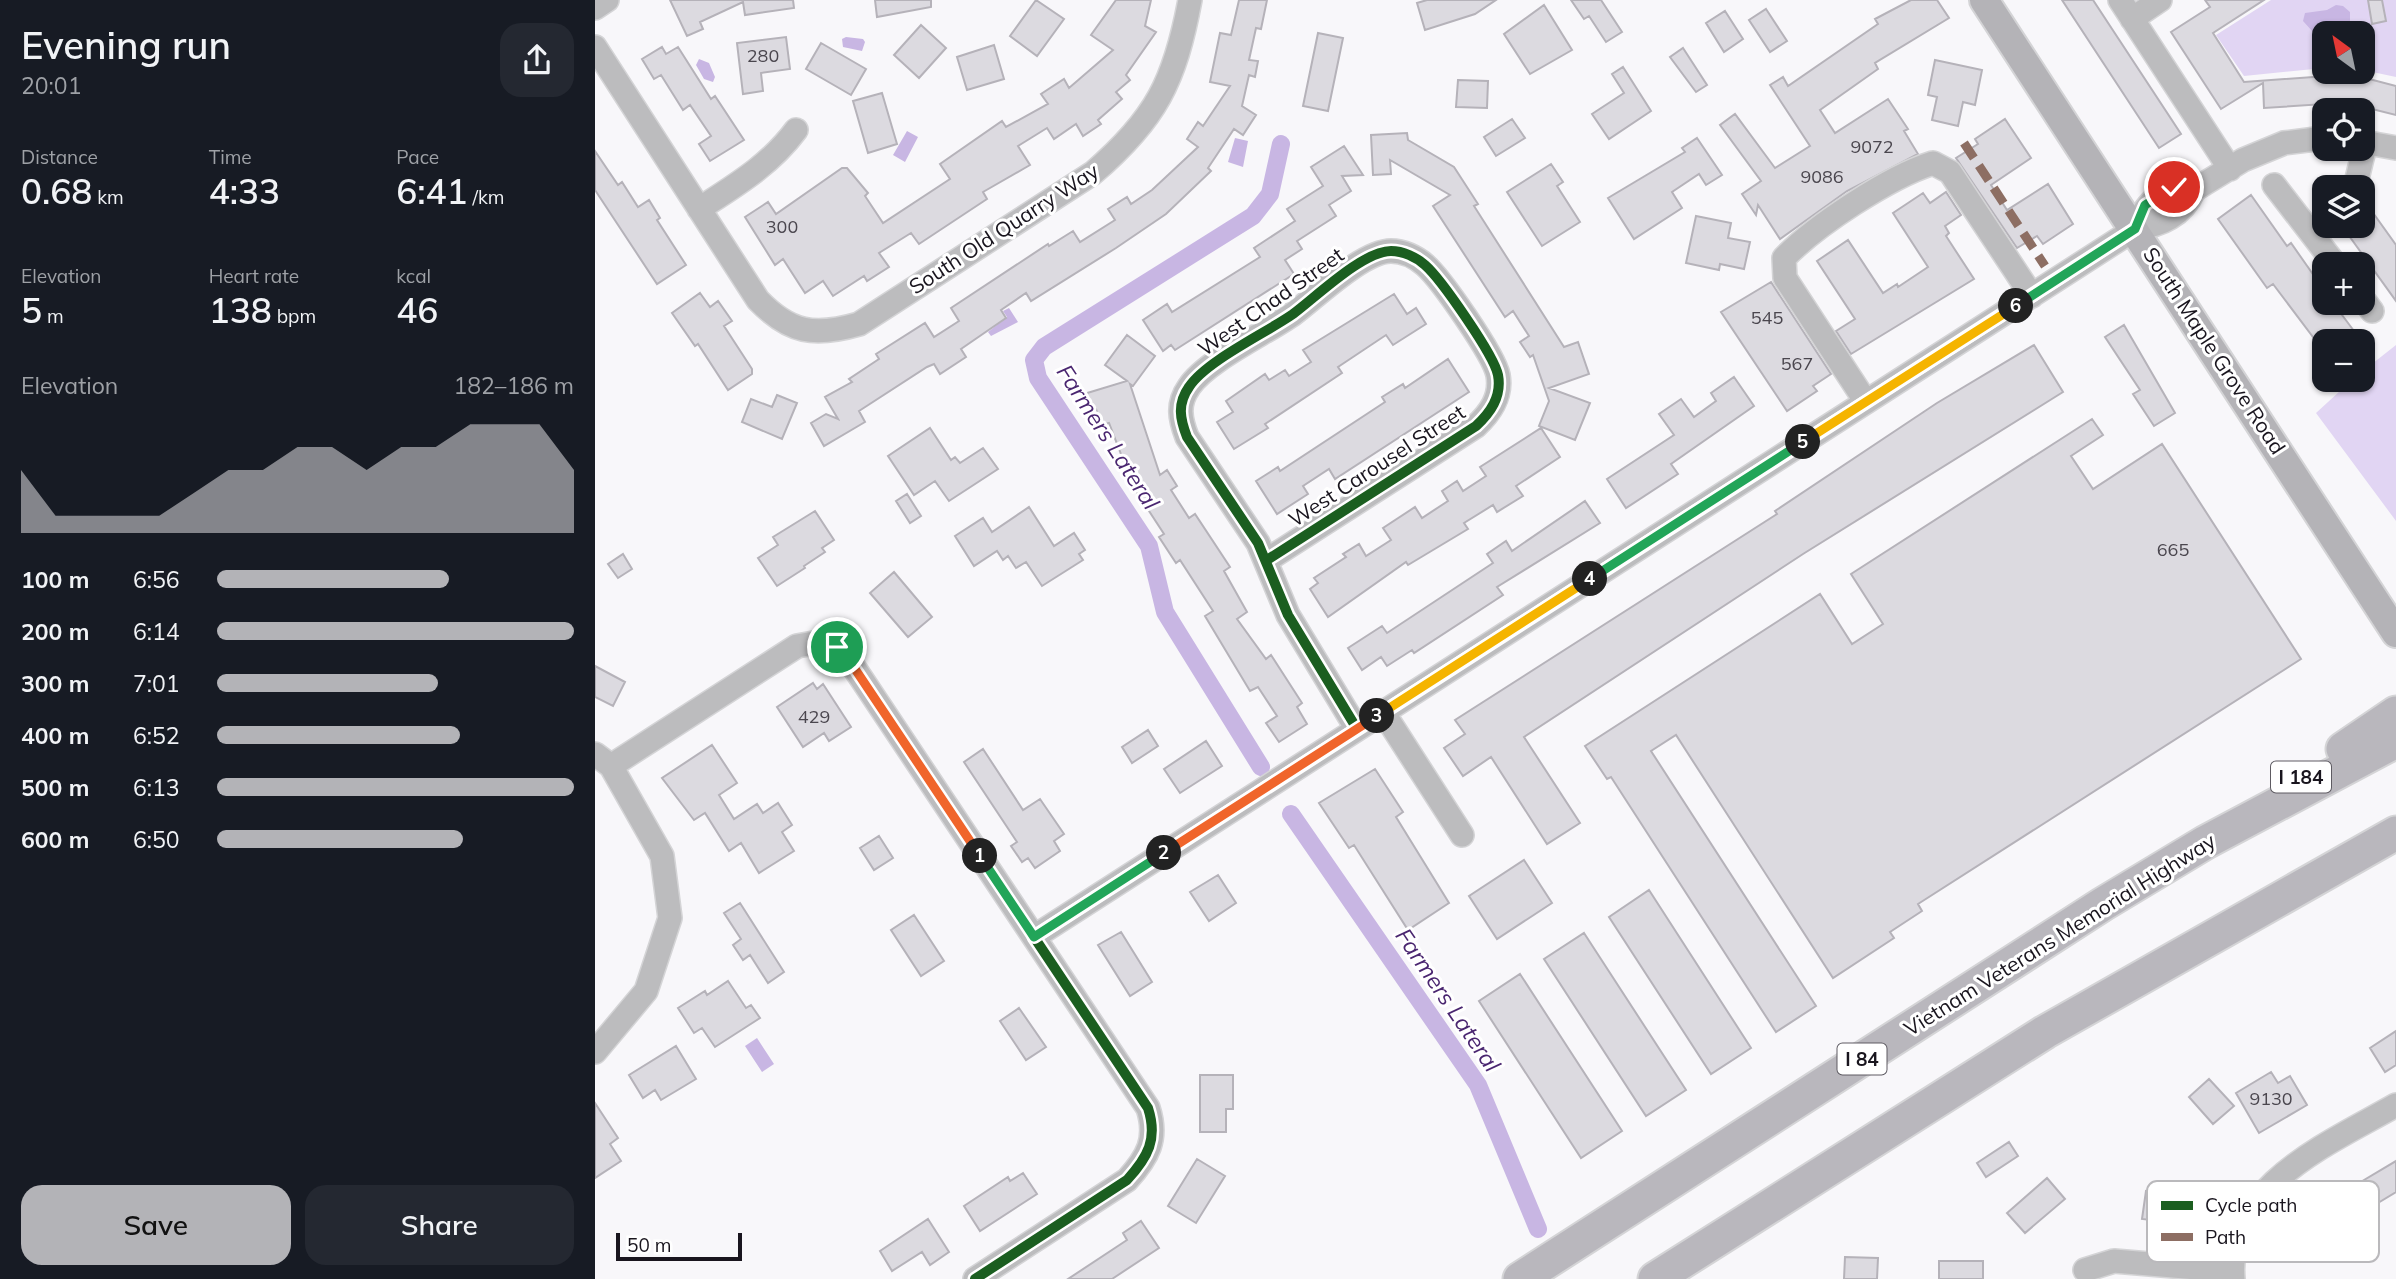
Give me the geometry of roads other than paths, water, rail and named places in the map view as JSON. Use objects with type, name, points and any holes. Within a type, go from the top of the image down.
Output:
[{"type":"highway","name":"I 184","points":[[2206,842],[2396,712]]},
{"type":"highway","name":"Vietnam Veterans Memorial Highway","points":[[1520,1279],[2206,842],[2396,741]]},
{"type":"highway","points":[[1655,1279],[2045,1032],[2396,833]]},
{"type":"main road","name":"South Maple Grove Road","points":[[1984,0],[2393,628]]},
{"type":"street","points":[[595,8],[607,0]]},
{"type":"street","name":"South Old Quarry Way","points":[[699,209],[758,300],[777,319],[808,332],[835,331],[859,324],[1101,167],[1137,131],[1168,83],[1183,39],[1190,0]]},
{"type":"street","points":[[2160,0],[2126,9],[2230,169]]},
{"type":"street","points":[[595,47],[699,209],[763,167],[796,130]]},
{"type":"street","points":[[1034,937],[2135,229],[2159,225],[2187,206],[2194,190],[2284,143],[2312,140]]},
{"type":"street","points":[[2375,144],[2396,148]]},
{"type":"street","points":[[1866,402],[1785,278],[1784,258],[1801,241],[1909,171],[1933,163],[1950,172],[2032,296]]},
{"type":"street","points":[[2274,185],[2312,223]]},
{"type":"street","name":"West Chad Street","points":[[1267,560],[1187,437],[1180,418],[1182,398],[1190,384],[1204,372],[1291,315],[1360,263],[1376,254],[1391,251],[1409,255],[1434,274],[1490,357],[1498,376],[1497,395]]},
{"type":"street","name":"West Carousel Street","points":[[1267,560],[1476,426],[1490,413],[1497,395]]},
{"type":"street","points":[[1267,560],[1288,615],[1357,729]]},
{"type":"street","points":[[595,1052],[646,991],[670,918],[662,856],[603,760],[797,646],[825,641],[845,654],[1148,1108],[1153,1125],[1152,1143],[1142,1163],[1127,1180],[975,1279]]},
{"type":"street","points":[[1383,712],[1462,835]]},
{"type":"street","points":[[2275,1181],[2309,1155],[2396,1105]]},
{"type":"street","points":[[2085,1270],[2114,1261],[2232,1275]]},
{"type":"waterway","name":"Farmers Lateral","points":[[1261,767],[1165,612],[1149,546],[1038,378],[1034,360],[1044,347],[1253,216],[1270,194],[1281,144]]},
{"type":"waterway","name":"Farmers Lateral","points":[[1291,814],[1478,1085],[1538,1229]]}]
